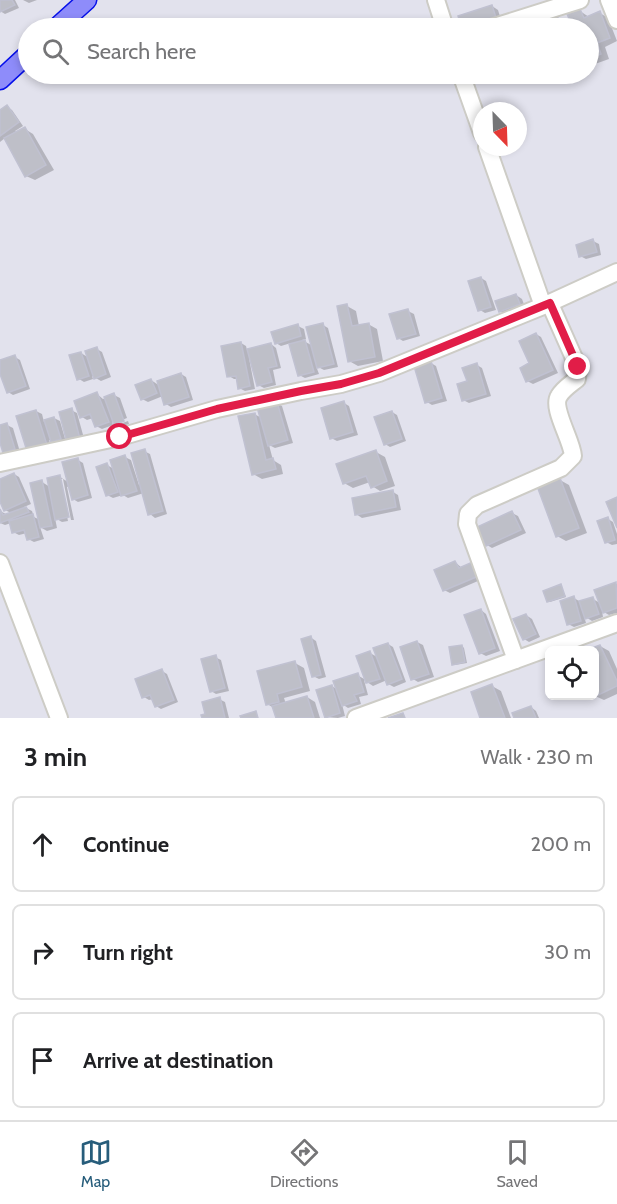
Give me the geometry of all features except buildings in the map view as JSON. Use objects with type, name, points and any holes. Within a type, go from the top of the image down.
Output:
[{"type":"highway","points":[[67,18],[87,0]]},
{"type":"highway","points":[[0,80],[18,63]]},
{"type":"street","points":[[436,0],[442,18]]},
{"type":"street","points":[[523,18],[580,0]]},
{"type":"street","points":[[609,0],[617,20]]},
{"type":"street","points":[[465,84],[473,108]]},
{"type":"street","points":[[490,156],[546,305],[578,367],[576,379],[559,395],[557,400],[558,412],[572,447],[573,456],[570,461],[561,468],[477,504],[468,514],[467,524],[516,660]]},
{"type":"street","points":[[0,463],[120,437],[217,409],[341,384],[379,373],[546,305],[617,272]]},
{"type":"street","points":[[0,563],[59,718]]},
{"type":"street","points":[[356,718],[617,623]]},
{"type":"route","points":[[120,437],[217,409],[341,384],[379,373],[550,303],[578,367]]}]
